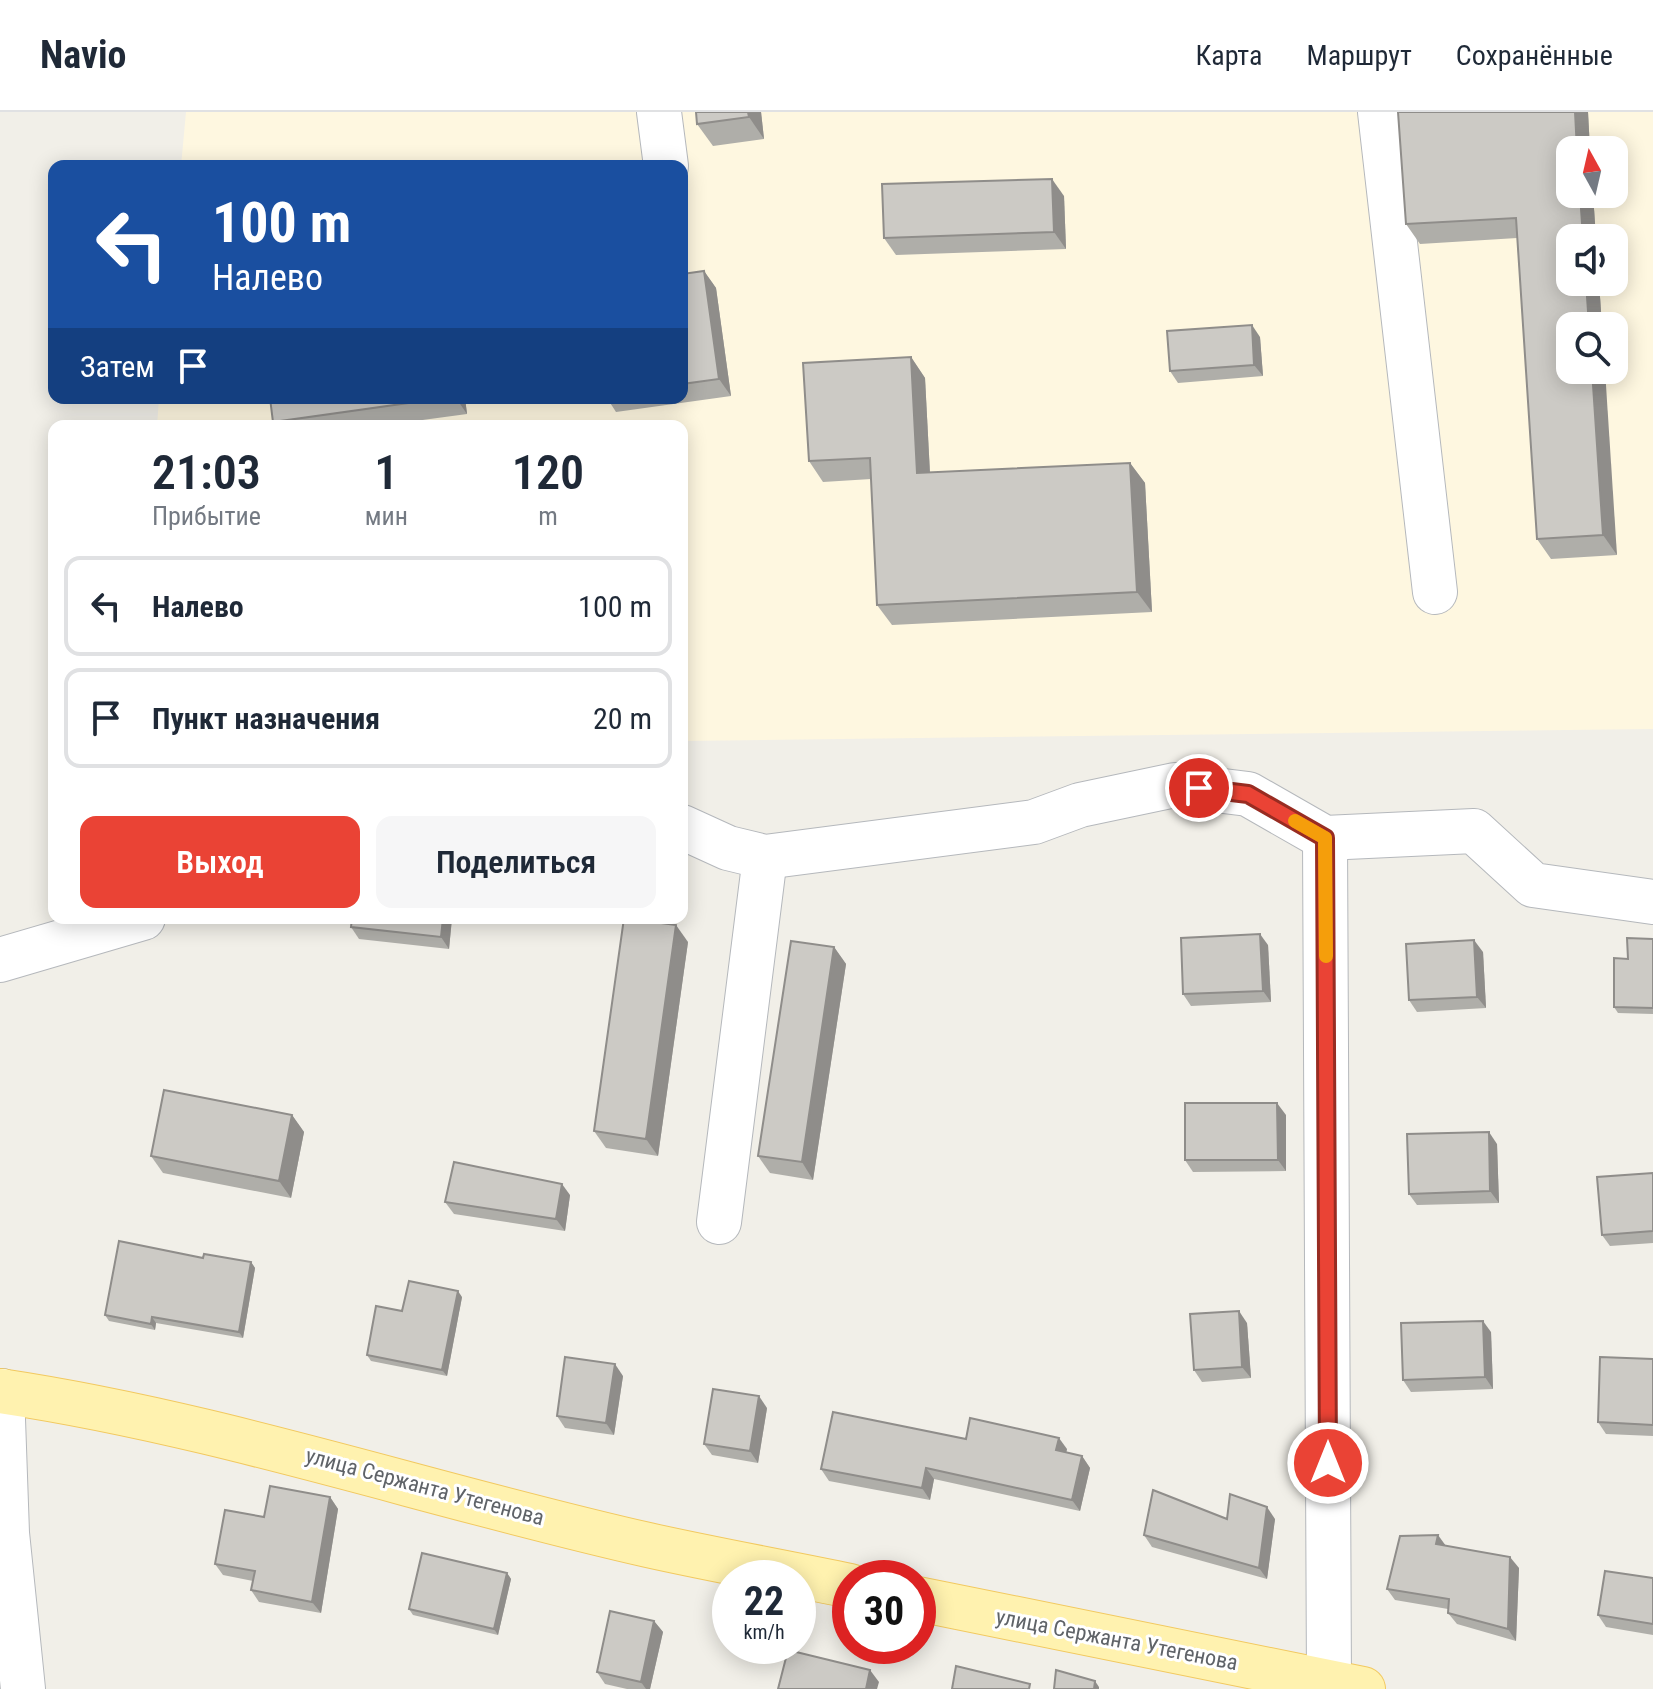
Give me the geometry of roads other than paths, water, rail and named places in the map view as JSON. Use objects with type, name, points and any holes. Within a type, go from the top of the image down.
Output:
[{"type":"main road","name":"улица Сержанта Утегенова","points":[[1,1391],[70,1401],[266,1444],[647,1545],[832,1582]]},
{"type":"main road","name":"улица Сержанта Утегенова","points":[[936,1603],[1346,1686]]},
{"type":"street","points":[[659,112],[665,160]]},
{"type":"street","points":[[1380,112],[1435,592]]},
{"type":"street","points":[[688,830],[728,848],[765,857],[1034,822],[1080,805],[1175,785],[1248,794],[1325,838],[1474,831],[1533,885],[1653,902]]},
{"type":"street","points":[[1325,838],[1346,1686]]},
{"type":"street","points":[[719,1222],[765,857]]},
{"type":"street","points":[[0,960],[123,924]]},
{"type":"street","points":[[1,1391],[7,1533],[23,1689]]}]
